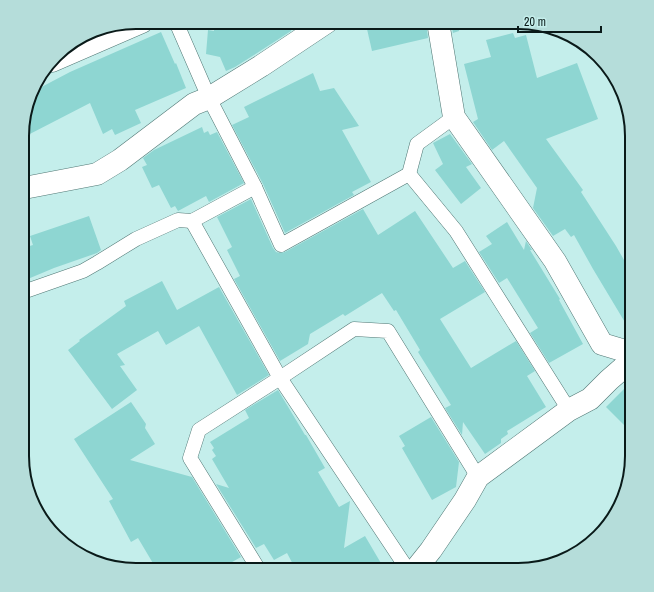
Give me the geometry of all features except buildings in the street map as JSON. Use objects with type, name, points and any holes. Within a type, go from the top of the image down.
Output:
[{"type":"street","points":[[29,187],[97,174],[120,160],[194,104],[209,98],[261,66],[316,29]]},
{"type":"street","points":[[439,29],[454,117],[555,261],[602,344],[625,351]]},
{"type":"street","points":[[67,55],[124,30]]},
{"type":"street","points":[[421,563],[465,500],[478,477],[569,410],[590,399],[625,366]]},
{"type":"lane","points":[[179,29],[209,98],[255,187],[282,245],[409,174],[416,144],[454,117]]},
{"type":"lane","points":[[409,174],[456,231],[569,410]]},
{"type":"lane","points":[[29,290],[83,270],[136,239],[178,220],[192,221],[255,187]]},
{"type":"lane","points":[[192,221],[280,378],[403,563]]},
{"type":"lane","points":[[255,563],[190,458],[198,430],[354,329],[388,331],[478,477]]}]
